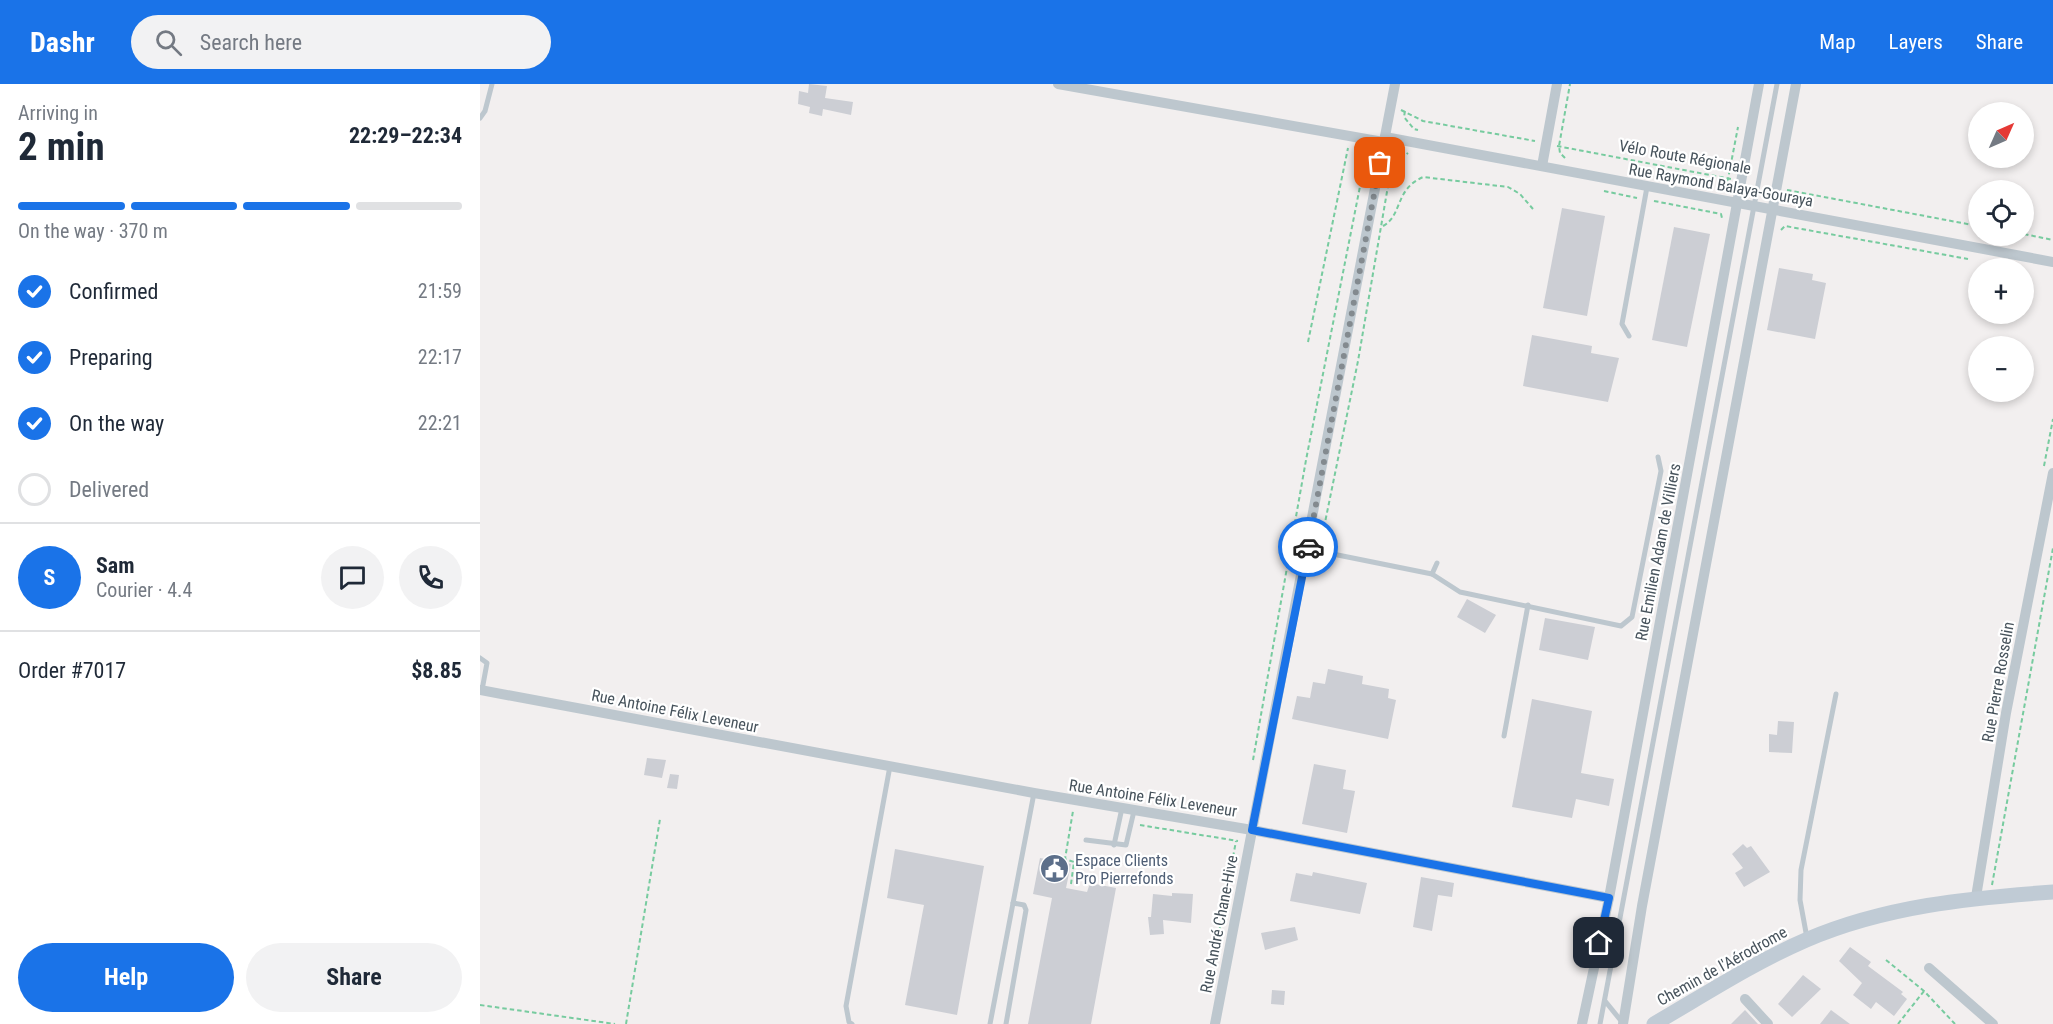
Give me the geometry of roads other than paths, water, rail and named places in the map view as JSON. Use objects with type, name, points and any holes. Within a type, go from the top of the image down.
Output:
[{"type":"main road","name":"Chemin de l'Aérodrome","points":[[1654,1024],[1749,968],[1807,940],[1905,909],[1983,897],[2053,892]]},
{"type":"street","name":"Rue Raymond Balaya-Gouraya","points":[[1058,84],[1350,136],[1384,139],[1542,165],[1647,188],[1773,209],[2053,262]]},
{"type":"street","name":"Rue Antoine Félix Leveneur","points":[[481,690],[1034,793],[1252,830],[1308,549],[1395,84]]},
{"type":"street","points":[[1542,165],[1541,141],[1557,84]]},
{"type":"street","name":"Rue Emilien Adam de Villiers","points":[[1582,1024],[1609,898],[1759,84]]},
{"type":"street","points":[[1622,1023],[1796,84]]},
{"type":"street","name":"Rue Pierre Rosselin","points":[[1983,897],[2006,713],[2053,473]]},
{"type":"street","points":[[1252,830],[1609,898]]},
{"type":"street","name":"Rue André Chane-Hive","points":[[1215,1024],[1252,830]]},
{"type":"street","points":[[1929,968],[1993,1024]]},
{"type":"street","points":[[1745,999],[1768,1024]]},
{"type":"lane","points":[[480,118],[485,111],[492,84]]},
{"type":"lane","points":[[1600,1024],[1778,84]]},
{"type":"lane","points":[[1629,336],[1623,324],[1647,188]]},
{"type":"lane","points":[[1308,549],[1432,574],[1460,592],[1621,626],[1632,617],[1661,471],[1658,457]]},
{"type":"lane","points":[[1432,574],[1437,563]]},
{"type":"lane","points":[[1504,736],[1528,606]]},
{"type":"lane","points":[[480,658],[487,663],[481,690]]},
{"type":"lane","points":[[1807,940],[1800,900],[1802,870],[1836,694]]},
{"type":"lane","points":[[852,1024],[849,1022],[846,1006],[890,766]]},
{"type":"lane","points":[[990,1024],[1034,793]]},
{"type":"lane","points":[[1114,845],[1122,808]]},
{"type":"lane","points":[[1086,840],[1126,845],[1134,811]]},
{"type":"lane","points":[[1006,1024],[1026,910],[1024,905],[1013,903]]},
{"type":"lane","points":[[1605,1001],[1622,1023]]},
{"type":"place","name":"Espace Clients Pro Pierrefonds","points":[[1054,869]]}]
